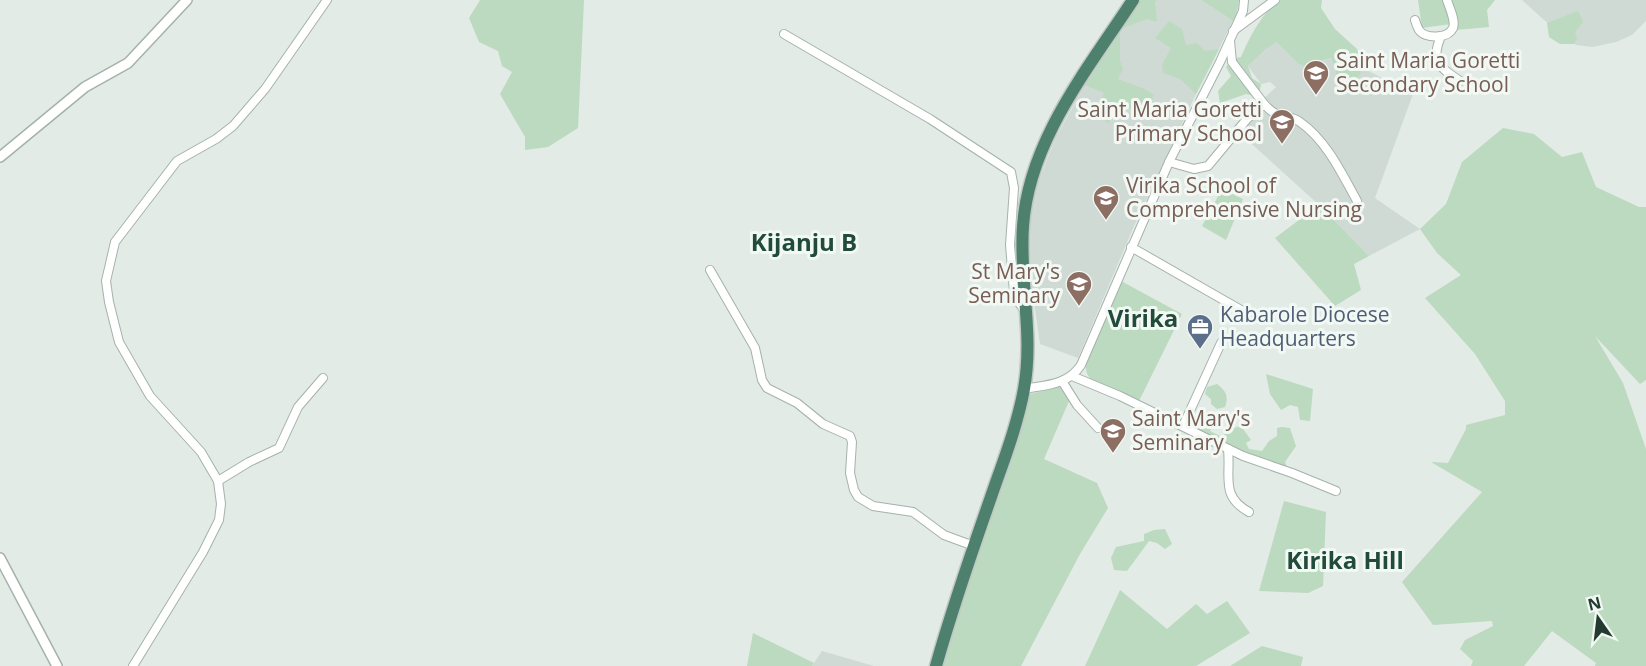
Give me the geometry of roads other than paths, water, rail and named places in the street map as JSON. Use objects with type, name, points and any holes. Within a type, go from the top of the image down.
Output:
[{"type":"highway","points":[[936,666],[1015,427],[1024,389],[1028,315],[1023,268],[1023,225],[1033,176],[1050,132],[1073,90],[1133,0]]},
{"type":"street","points":[[0,157],[85,87],[128,63],[187,0]]},
{"type":"street","points":[[133,666],[203,552],[219,520],[221,504],[218,481],[201,452],[150,396],[119,342],[106,281],[115,242],[177,161],[233,126],[265,88],[327,0]]},
{"type":"street","points":[[1024,389],[1062,381],[1072,376],[1081,365],[1169,162],[1243,11],[1244,0]]},
{"type":"street","points":[[1231,35],[1275,0]]},
{"type":"street","points":[[1415,20],[1419,30],[1425,34],[1441,36],[1448,33],[1453,27],[1447,0]]},
{"type":"street","points":[[784,34],[860,80],[930,118],[1011,172],[1014,188],[1010,244],[1014,292],[1028,315]]},
{"type":"street","points":[[1231,35],[1232,62],[1264,104],[1274,114],[1298,120],[1308,129],[1338,166],[1358,201]]},
{"type":"street","points":[[1441,36],[1435,55],[1438,63],[1460,81]]},
{"type":"street","points":[[1220,62],[1232,62]]},
{"type":"street","points":[[1169,162],[1194,169],[1208,166],[1247,119],[1264,104]]},
{"type":"street","points":[[1131,248],[1248,314]]},
{"type":"street","points":[[710,270],[755,348],[762,380],[767,388],[797,403],[823,424],[850,436],[852,442],[851,482],[858,496],[873,506],[913,512],[944,535],[974,546]]},
{"type":"street","points":[[1183,426],[1221,343]]},
{"type":"street","points":[[1072,376],[1228,449],[1336,491]]},
{"type":"street","points":[[218,481],[249,462],[279,448],[298,407],[323,378]]},
{"type":"street","points":[[1062,381],[1077,405],[1098,428]]},
{"type":"street","points":[[1228,449],[1228,489],[1237,503],[1249,512]]},
{"type":"street","points":[[0,558],[57,666]]},
{"type":"place","name":"Saint Maria Goretti Secondary School","points":[[1316,96]]},
{"type":"place","name":"Saint Maria Goretti Primary School","points":[[1282,145]]},
{"type":"place","name":"Virika School of Comprehensive Nursing","points":[[1106,221]]},
{"type":"place","name":"St Mary's Seminary","points":[[1079,307]]},
{"type":"place","name":"Kabarole Diocese Headquarters","points":[[1200,350]]},
{"type":"place","name":"Saint Mary's Seminary","points":[[1113,454]]},
{"type":"district","name":"Kijanju B","points":[[804,243]]},
{"type":"district","name":"Virika","points":[[1143,319]]},
{"type":"district","name":"Kirika Hill","points":[[1345,561]]}]
